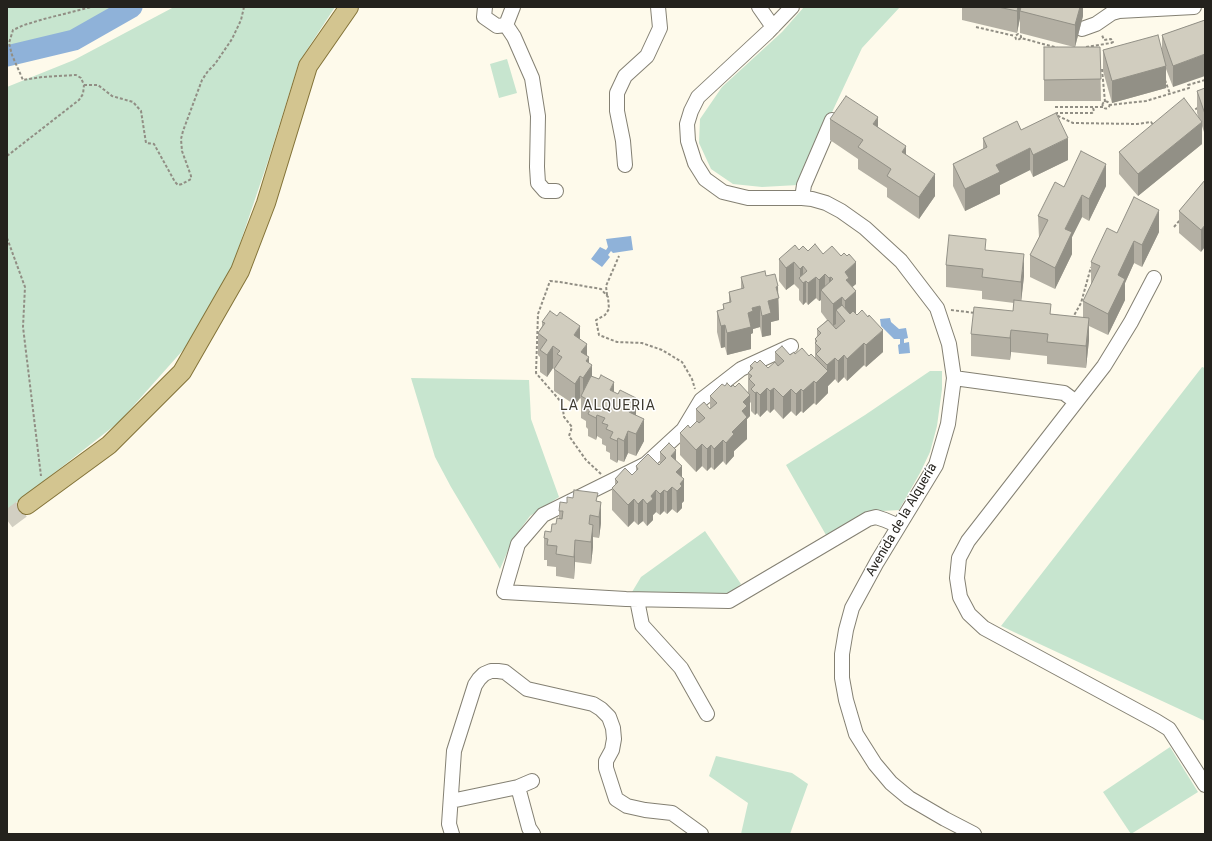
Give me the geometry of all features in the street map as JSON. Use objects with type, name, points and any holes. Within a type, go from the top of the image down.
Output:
[{"type":"main road","points":[[27,505],[109,445],[182,372],[240,271],[266,203],[308,66],[349,7]]},
{"type":"street","points":[[506,25],[513,7]]},
{"type":"street","points":[[624,165],[623,141],[617,111],[617,93],[625,76],[647,56],[660,28],[658,7]]},
{"type":"street","points":[[759,7],[773,28]]},
{"type":"street","name":"Avenida de la Alquería","points":[[792,7],[773,28],[698,98],[691,111],[687,124],[688,141],[695,162],[705,179],[723,192],[748,198],[812,199],[826,203],[841,211],[865,228],[901,261],[938,308],[950,344],[954,378],[948,424],[936,464],[852,608],[842,654],[842,678],[846,700],[856,734],[875,764],[891,783],[909,798],[944,819],[974,834]]},
{"type":"street","points":[[1082,29],[1096,24],[1112,14],[1119,12],[1194,7]]},
{"type":"street","points":[[481,9],[484,17],[496,26],[506,25]]},
{"type":"street","points":[[506,25],[514,37],[532,78],[538,116],[538,184],[545,191],[556,192]]},
{"type":"street","points":[[802,198],[804,185],[832,120]]},
{"type":"street","points":[[1154,278],[1131,322],[1104,366],[968,541],[959,558],[957,578],[960,597],[969,614],[984,628],[1169,729],[1205,785]]},
{"type":"street","points":[[791,346],[741,369],[701,400],[683,430],[646,464],[542,515],[518,544],[504,592],[638,600],[729,601],[868,519],[876,517],[899,526]]},
{"type":"street","points":[[954,378],[1064,393],[1076,402]]},
{"type":"street","points":[[638,600],[642,625],[681,668],[707,714]]},
{"type":"street","points":[[452,834],[449,824],[454,751],[479,679],[484,674],[498,670],[505,672],[527,689],[593,704],[601,709],[609,717],[613,728],[614,739],[612,750],[606,761],[606,768],[616,799],[627,806],[644,810],[672,813],[701,834]]},
{"type":"street","points":[[451,801],[518,787],[532,781]]},
{"type":"street","points":[[518,787],[529,828],[533,834]]},
{"type":"path","points":[[7,156],[79,100],[83,94],[84,85],[81,78],[76,76],[42,77],[23,80],[13,60],[9,43],[13,30],[24,25],[91,7]]},
{"type":"path","points":[[84,85],[98,85],[112,96],[133,102],[141,111],[146,143],[154,144],[175,182],[178,185],[182,184],[191,179],[182,152],[181,139],[183,131],[202,80],[232,39],[241,20],[244,7]]},
{"type":"path","points":[[1080,48],[1113,42],[1111,39],[1104,40],[1096,24]]},
{"type":"path","points":[[976,27],[1015,36],[1018,34],[1021,38],[1060,48]]},
{"type":"path","points":[[1102,69],[1105,102],[1103,103],[1103,107]]},
{"type":"path","points":[[1164,74],[1170,94]]},
{"type":"path","points":[[1055,107],[1107,108],[1109,105],[1146,101],[1189,88],[1188,85],[1205,80]]},
{"type":"path","points":[[1105,102],[1109,103],[1109,105]]},
{"type":"path","points":[[1186,115],[1202,106]]},
{"type":"path","points":[[1093,108],[1094,111],[1092,113],[1057,113],[1056,115],[1068,122],[1076,123],[1137,124],[1151,122],[1154,125],[1154,130]]},
{"type":"path","points":[[1174,227],[1182,218],[1181,217]]},
{"type":"path","points":[[7,238],[25,287],[23,327],[43,493]]},
{"type":"path","points":[[619,256],[606,286],[609,310],[605,315],[596,320],[599,335],[618,342],[642,343],[662,350],[682,362],[692,379],[696,396],[701,400]]},
{"type":"path","points":[[1071,320],[1081,303],[1092,263]]},
{"type":"path","points":[[605,479],[586,460],[570,436],[572,427],[564,417],[562,403],[536,373],[538,314],[550,281],[601,289],[608,297]]},
{"type":"path","points":[[938,308],[980,314]]},
{"type":"green space","points":[[7,7],[117,7],[75,31],[7,50]]},
{"type":"green space","points":[[174,7],[335,7],[299,62],[269,158],[231,270],[184,349],[119,422],[7,510],[7,87],[74,60]]},
{"type":"green space","points":[[804,7],[900,7],[862,48],[798,185],[762,187],[733,184],[711,169],[699,143],[700,119],[722,87],[782,32]]},
{"type":"green space","points":[[507,59],[517,93],[499,98],[490,64]]},
{"type":"green space","points":[[1202,367],[1205,368],[1205,721],[1001,626]]},
{"type":"green space","points":[[930,371],[942,371],[942,389],[937,426],[930,452],[899,510],[867,512],[826,535],[786,465],[865,415]]},
{"type":"green space","points":[[411,378],[529,380],[531,419],[559,497],[530,516],[513,539],[500,569],[451,487],[435,457]]},
{"type":"green space","points":[[705,531],[741,584],[731,592],[722,594],[632,592],[641,577]]},
{"type":"green space","points":[[1170,747],[1198,792],[1131,834],[1103,792]]},
{"type":"green space","points":[[716,756],[792,773],[808,784],[790,834],[741,834],[748,803],[709,776]]},
{"type":"water","points":[[631,236],[633,250],[613,253],[611,251],[608,255],[610,257],[602,267],[591,259],[600,247],[606,250],[608,247],[606,239]]},
{"type":"water","points":[[890,318],[891,322],[899,329],[906,328],[908,338],[904,339],[904,343],[909,342],[910,353],[899,354],[898,345],[900,344],[900,339],[894,339],[881,326],[880,319]]},
{"type":"building","points":[[998,7],[1018,7],[1017,11]]},
{"type":"building","points":[[1021,7],[1080,7],[1075,25],[1020,11]]},
{"type":"building","points":[[1205,20],[1205,54],[1173,66],[1162,35]]},
{"type":"building","points":[[1158,35],[1166,66],[1112,81],[1103,50]]},
{"type":"building","points":[[1044,47],[1100,47],[1101,79],[1044,80]]},
{"type":"building","points":[[1205,88],[1205,114],[1197,91]]},
{"type":"building","points":[[846,96],[878,117],[873,124],[906,146],[902,152],[935,174],[919,197],[887,176],[891,169],[858,147],[863,140],[830,119]]},
{"type":"building","points":[[1184,98],[1202,122],[1138,174],[1119,152]]},
{"type":"building","points":[[1056,113],[1068,138],[1033,155],[1030,148],[996,165],[1000,172],[965,189],[953,164],[987,147],[983,138],[1017,121],[1021,130]]},
{"type":"building","points":[[1081,151],[1106,164],[1089,199],[1082,195],[1065,229],[1072,232],[1055,268],[1030,255],[1048,220],[1038,216],[1055,182],[1064,187]]},
{"type":"building","points":[[1205,180],[1205,225],[1201,230],[1179,211]]},
{"type":"building","points":[[1134,197],[1159,210],[1142,245],[1134,241],[1118,275],[1125,279],[1108,314],[1083,301],[1100,266],[1091,262],[1107,228],[1117,233]]},
{"type":"building","points":[[949,235],[986,239],[985,250],[1024,254],[1021,282],[982,277],[983,269],[946,265]]},
{"type":"building","points":[[815,244],[823,254],[832,246],[841,256],[844,253],[847,256],[849,254],[856,262],[845,272],[849,278],[846,280],[856,291],[845,301],[842,297],[833,304],[821,290],[833,279],[831,277],[829,278],[825,274],[819,280],[816,277],[808,283],[806,281],[803,283],[799,278],[807,271],[803,266],[800,269],[794,262],[786,268],[779,259],[795,245],[799,250],[803,246],[808,251]]},
{"type":"building","points":[[765,271],[766,276],[775,274],[778,286],[776,287],[779,298],[768,301],[771,313],[762,316],[760,306],[752,308],[753,311],[748,313],[751,327],[727,333],[725,325],[721,326],[717,311],[724,309],[723,304],[731,302],[729,292],[744,288],[741,277]]},
{"type":"building","points":[[1014,300],[1051,304],[1050,314],[1089,318],[1086,346],[1047,342],[1048,334],[1011,330],[1010,338],[971,334],[974,307],[1013,311]]},
{"type":"building","points":[[842,305],[850,314],[853,311],[857,315],[862,310],[868,317],[869,315],[883,330],[866,345],[864,343],[847,359],[844,355],[838,361],[835,358],[827,365],[816,354],[821,349],[815,343],[817,341],[815,339],[821,333],[817,329],[828,320],[836,329],[845,321],[836,310]]},
{"type":"building","points":[[550,311],[557,316],[560,312],[580,326],[574,335],[587,344],[581,352],[589,357],[586,361],[592,365],[583,378],[580,376],[575,384],[554,369],[562,357],[557,354],[560,351],[553,346],[547,355],[540,350],[547,340],[538,333],[545,323],[542,322]]},
{"type":"building","points":[[782,346],[790,355],[794,352],[795,354],[802,348],[809,356],[811,354],[828,371],[816,383],[814,381],[803,391],[801,389],[796,394],[791,389],[783,397],[774,388],[770,391],[767,388],[760,395],[757,392],[755,393],[751,389],[755,385],[749,379],[752,376],[748,373],[753,368],[750,366],[755,361],[757,363],[760,360],[768,368],[775,362],[778,366],[784,361],[775,352]]},
{"type":"building","points":[[601,375],[614,382],[610,390],[618,394],[620,390],[636,398],[629,412],[644,419],[636,434],[628,431],[624,441],[618,438],[617,441],[610,438],[613,432],[606,429],[608,425],[602,423],[605,418],[597,415],[596,418],[588,414],[591,408],[586,406],[588,400],[581,396],[591,376],[599,379]]},
{"type":"building","points":[[727,383],[731,387],[733,385],[735,387],[739,383],[750,395],[743,402],[747,406],[742,411],[747,417],[732,432],[734,434],[726,443],[723,440],[714,449],[711,445],[707,449],[702,444],[696,450],[680,433],[688,425],[690,428],[697,421],[699,423],[705,418],[696,409],[704,402],[710,409],[717,403],[710,396],[722,384],[725,386]]},
{"type":"building","points":[[669,443],[676,450],[671,456],[682,466],[676,472],[684,479],[680,484],[682,486],[677,491],[672,487],[667,492],[664,490],[660,494],[656,490],[651,496],[653,499],[647,504],[643,499],[638,504],[634,499],[628,505],[612,488],[618,482],[615,479],[625,468],[632,475],[638,469],[636,466],[648,454],[659,465],[666,458],[660,452]]},
{"type":"building","points":[[574,490],[598,493],[596,501],[601,502],[599,517],[590,515],[589,524],[593,525],[591,542],[575,540],[574,557],[556,554],[557,546],[547,545],[548,539],[544,538],[545,531],[551,532],[552,524],[556,524],[557,518],[562,519],[563,511],[559,511],[560,502],[567,503],[567,497],[573,498]]},
{"type":"waterway","points":[[7,56],[74,40],[132,7]]},
{"type":"tunnel","points":[[7,520],[27,505]]},
{"type":"district","name":"LA ALQUERIA","points":[[608,406]]}]
